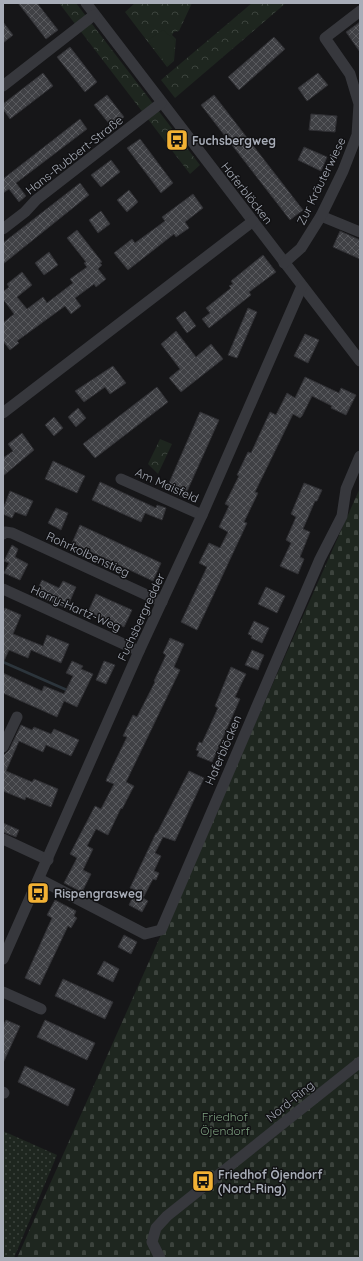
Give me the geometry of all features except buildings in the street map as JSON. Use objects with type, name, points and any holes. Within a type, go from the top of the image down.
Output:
[{"type":"street","name":"Haferblöcken","points":[[86,3],[360,362]]},
{"type":"street","name":"Zur Kräuterwiese","points":[[284,263],[301,248],[321,216],[358,135],[360,104],[350,74],[325,38],[360,11]]},
{"type":"street","points":[[3,86],[94,15]]},
{"type":"street","name":"Hans-Rubbert-Straße","points":[[3,229],[25,212],[36,200],[161,103]]},
{"type":"street","points":[[321,216],[360,232]]},
{"type":"street","points":[[3,413],[253,222]]},
{"type":"street","name":"Fuchsbergredder","points":[[3,959],[139,651],[202,516],[302,286]]},
{"type":"street","name":"Haferblöcken","points":[[39,879],[145,934],[160,930],[320,559],[342,516],[346,489],[360,456]]},
{"type":"street","name":"Am Maisfeld","points":[[121,479],[202,516]]},
{"type":"street","name":"Rohrkolbenstieg","points":[[3,534],[5,532],[12,533],[162,602]]},
{"type":"street","name":"Harry-Hartz-Weg","points":[[3,589],[139,651]]},
{"type":"street","points":[[3,747],[17,717]]},
{"type":"street","points":[[3,839],[48,860]]},
{"type":"street","points":[[3,992],[41,1009]]},
{"type":"street","name":"Nord-Ring","points":[[160,1258],[152,1242],[156,1228],[167,1216],[360,1062]]},
{"type":"green space","points":[[59,3],[76,3],[200,165],[190,174]]},
{"type":"green space","points":[[135,3],[192,3],[179,31],[174,32],[172,35],[176,39],[174,61],[167,67],[125,12]]},
{"type":"green space","points":[[252,3],[286,3],[175,98],[161,80]]},
{"type":"green space","points":[[163,30],[175,40],[173,59],[168,66],[148,40]]},
{"type":"green space","points":[[160,439],[172,444],[158,474],[148,464]]},
{"type":"green space","name":"Friedhof Öjendorf","points":[[360,488],[360,1258],[17,1258]]},
{"type":"green space","points":[[3,1131],[57,1155],[14,1258],[3,1258]]},
{"type":"waterway","points":[[3,662],[69,691]]},
{"type":"place","name":"Fuchsbergweg","points":[[177,140]]},
{"type":"place","name":"Rispengrasweg","points":[[38,893]]},
{"type":"place","name":"Friedhof Öjendorf (Nord-Ring)","points":[[203,1181]]}]
